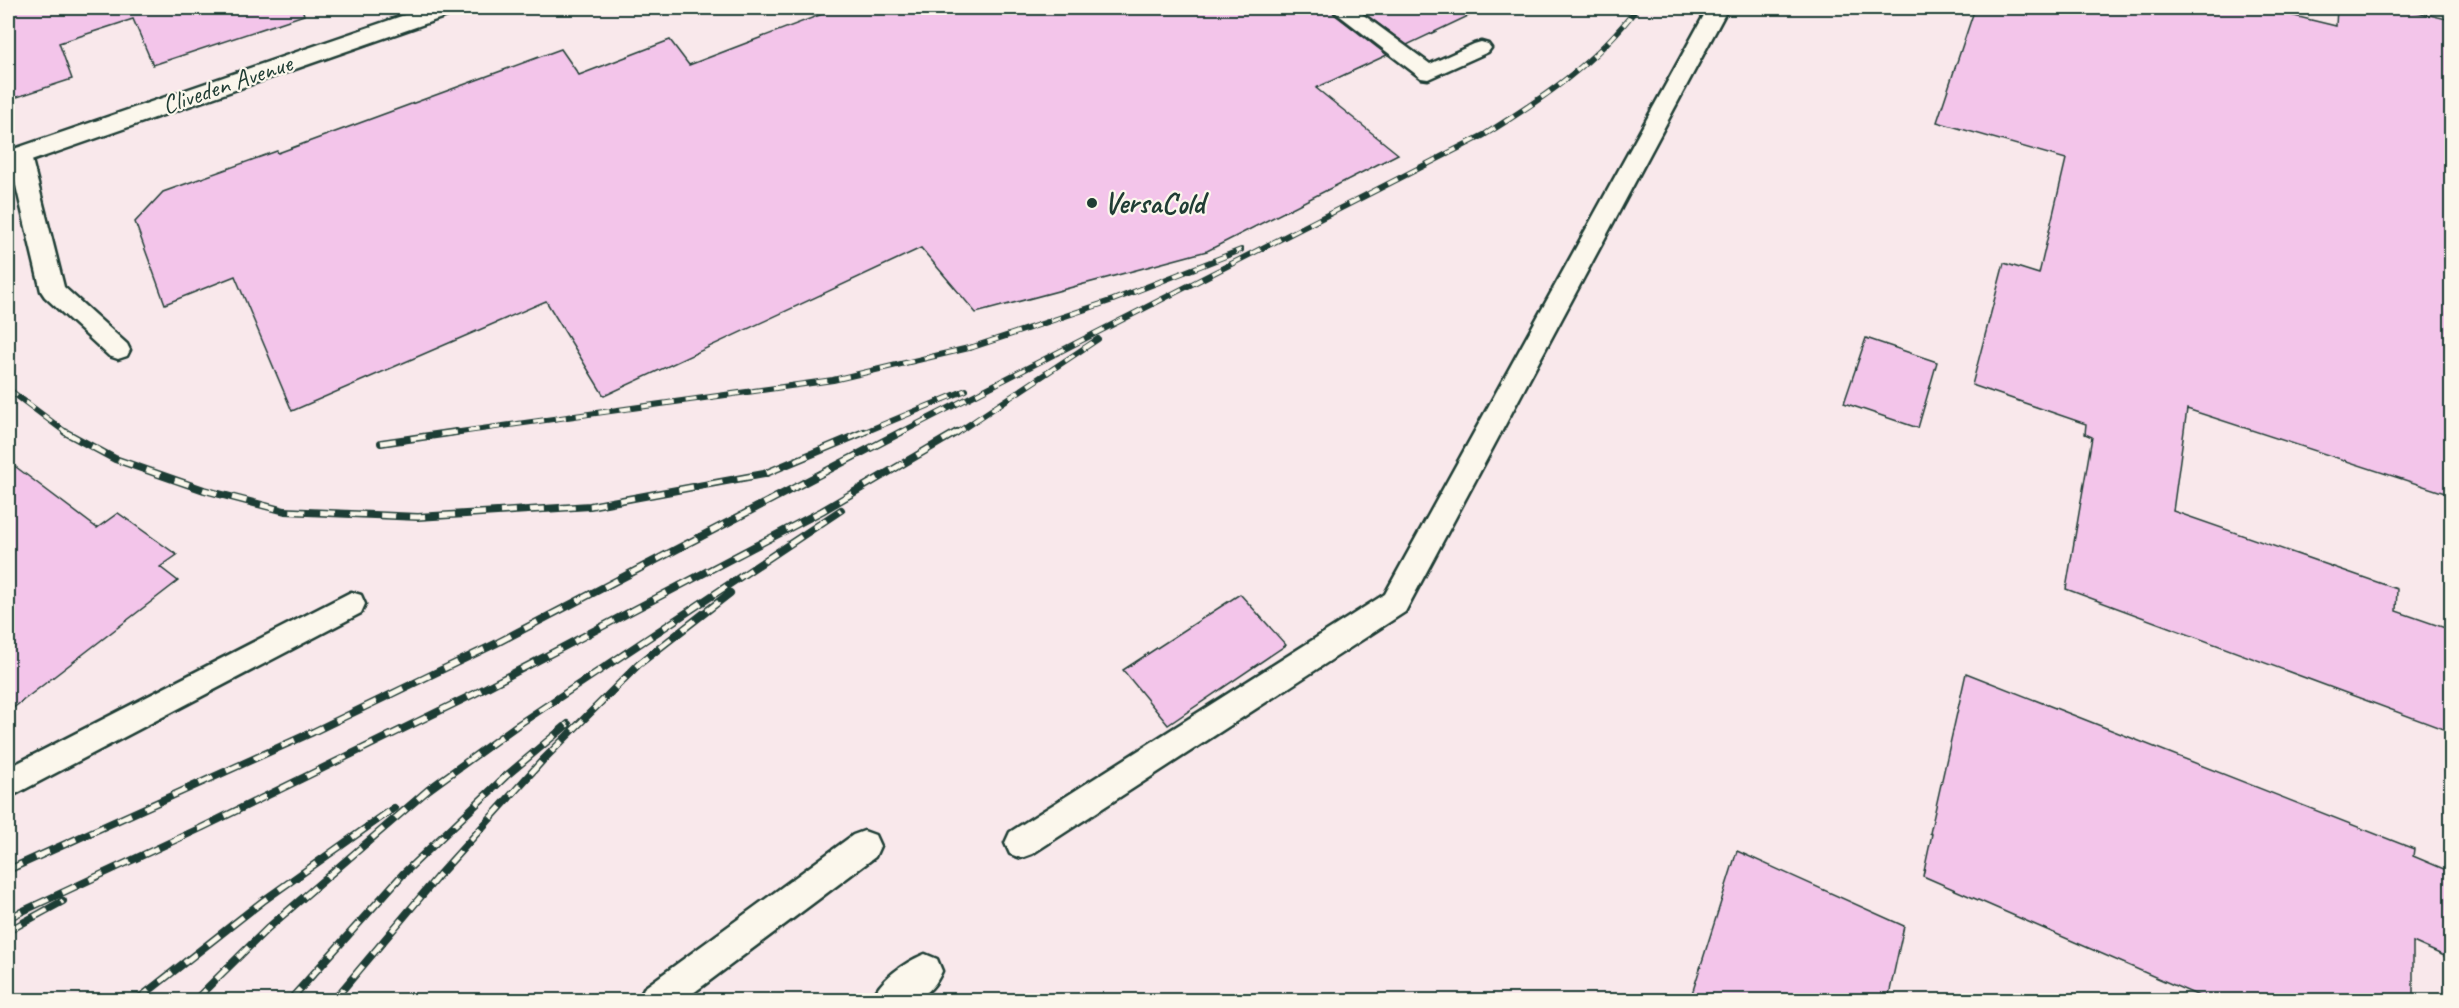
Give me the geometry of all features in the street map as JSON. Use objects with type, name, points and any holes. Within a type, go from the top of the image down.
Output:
[{"type":"street","name":"Cliveden Avenue","points":[[14,158],[447,8]]},
{"type":"lane","points":[[1342,8],[1428,73],[1481,48]]},
{"type":"lane","points":[[1021,843],[1395,603],[1718,8]]},
{"type":"lane","points":[[14,158],[53,291],[118,350]]},
{"type":"lane","points":[[8,784],[351,604]]},
{"type":"lane","points":[[656,1000],[864,846]]},
{"type":"lane","points":[[889,1000],[925,971]]},
{"type":"shaded area","points":[[8,8],[2451,8],[2451,1000],[8,1000]]},
{"type":"building","points":[[8,8],[302,8],[304,15],[153,65],[133,19],[59,43],[72,79],[8,100]]},
{"type":"building","points":[[838,8],[1331,8],[1334,14],[1387,55],[1316,88],[1398,154],[1207,251],[976,313],[921,248],[604,396],[546,301],[292,411],[235,276],[165,304],[135,222],[163,192],[277,151],[278,153],[561,49],[579,75],[670,40],[689,65]]},
{"type":"building","points":[[1357,8],[1485,8],[1407,45]]},
{"type":"building","points":[[1975,8],[2261,8],[2336,26],[2337,8],[2400,8],[2451,20],[2451,495],[2187,409],[2173,511],[2397,589],[2396,611],[2451,630],[2451,732],[2066,589],[2092,437],[2085,434],[2086,424],[1972,385],[2004,263],[2039,274],[2066,159],[1937,122]]},
{"type":"building","points":[[1866,338],[1937,362],[1918,428],[1844,403]]},
{"type":"building","points":[[8,461],[97,528],[118,513],[177,555],[160,567],[178,581],[8,712]]},
{"type":"building","points":[[1240,594],[1286,645],[1168,725],[1123,670]]},
{"type":"building","points":[[1966,673],[2414,849],[2413,856],[2451,872],[2451,959],[2413,942],[2413,1000],[2208,1000],[1923,876],[1932,834],[1930,833]]},
{"type":"building","points":[[1737,851],[1904,926],[1888,1000],[1690,1000]]},
{"type":"railway","points":[[898,434],[1484,135],[1567,79],[1604,46],[1637,8]]},
{"type":"railway","points":[[446,434],[833,380],[973,347],[1113,300],[1241,250]]},
{"type":"railway","points":[[955,434],[1098,339]]},
{"type":"railway","points":[[8,389],[66,433]]},
{"type":"railway","points":[[860,434],[966,390]]},
{"type":"railway","points":[[381,443],[456,432]]},
{"type":"railway","points":[[66,433],[115,459],[204,490],[285,511],[418,517],[590,506],[764,474],[864,432]]},
{"type":"railway","points":[[8,870],[313,732],[495,644],[901,432]]},
{"type":"railway","points":[[8,918],[203,827],[474,694],[822,511],[957,432]]},
{"type":"railway","points":[[195,1000],[268,928],[428,790],[516,726],[841,510]]},
{"type":"railway","points":[[334,1000],[439,875],[542,761],[639,664],[730,593]]},
{"type":"railway","points":[[290,1000],[403,874],[506,776],[568,724]]},
{"type":"railway","points":[[137,1000],[263,901],[394,808]]},
{"type":"railway","points":[[8,931],[63,901]]},
{"type":"place","name":"VersaCold","points":[[1092,203]]}]
